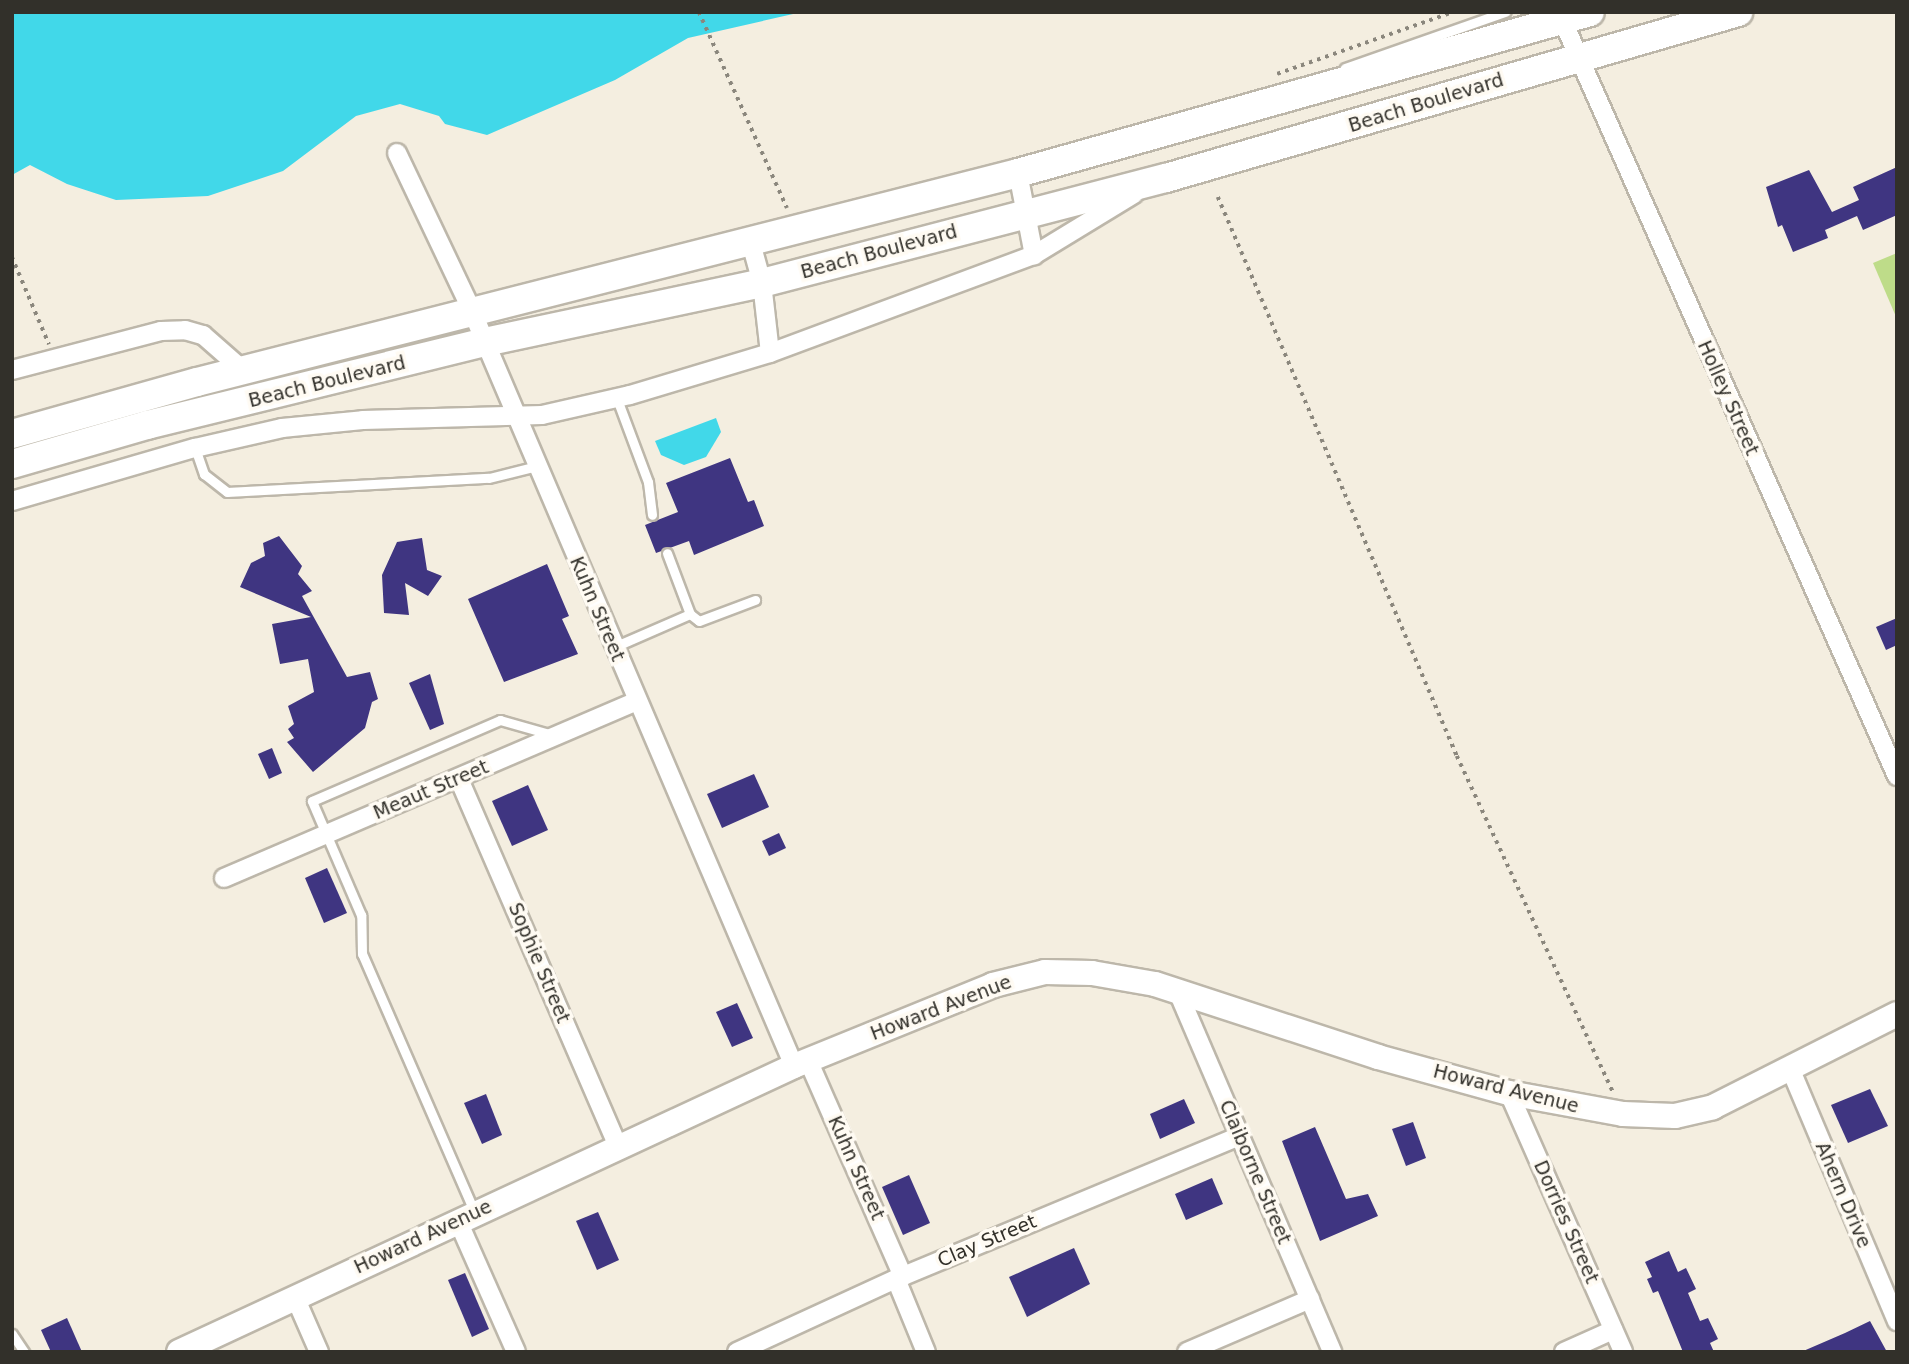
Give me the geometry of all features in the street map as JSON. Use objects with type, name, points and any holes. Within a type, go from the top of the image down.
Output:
[{"type":"main road","name":"Beach Boulevard","points":[[12,434],[243,370],[1018,173],[1590,12]]},
{"type":"main road","name":"Beach Boulevard","points":[[12,464],[147,425],[485,342],[762,283],[1166,178],[1738,12]]},
{"type":"main road","name":"Howard Avenue","points":[[179,1352],[801,1063],[993,985],[1045,972],[1118,976],[1178,992],[1378,1057],[1509,1093],[1623,1114],[1675,1116],[1713,1107],[1897,1014]]},
{"type":"street","name":"Holley Street","points":[[1562,19],[1897,776]]},
{"type":"street","name":"Kuhn Street","points":[[397,153],[472,311],[636,701],[900,1278],[926,1352]]},
{"type":"street","points":[[1018,173],[1034,255]]},
{"type":"street","points":[[12,501],[195,448],[295,427],[516,416],[569,411],[617,399],[770,353],[1034,255],[1166,178]]},
{"type":"street","points":[[751,243],[762,283],[770,353]]},
{"type":"street","points":[[12,370],[161,331],[185,330],[203,335],[243,370]]},
{"type":"street","name":"Meaut Street","points":[[225,878],[636,701]]},
{"type":"street","name":"Sophie Street","points":[[460,779],[618,1147]]},
{"type":"street","name":"Claiborne Street","points":[[1178,992],[1332,1352]]},
{"type":"street","name":"Ahern Drive","points":[[1790,1068],[1897,1321]]},
{"type":"street","name":"Dorries Street","points":[[1509,1093],[1623,1352]]},
{"type":"street","name":"Clay Street","points":[[737,1352],[900,1278],[1240,1136]]},
{"type":"street","points":[[466,1217],[516,1352]]},
{"type":"street","points":[[295,1297],[319,1352]]},
{"type":"street","points":[[1187,1352],[1310,1299]]},
{"type":"street","points":[[1564,1352],[1613,1330]]},
{"type":"lane","points":[[1297,96],[1367,57],[1505,12]]},
{"type":"lane","points":[[617,399],[648,482],[652,515]]},
{"type":"lane","points":[[195,448],[204,474],[227,492],[489,478],[537,466]]},
{"type":"lane","points":[[667,552],[690,614],[699,621],[755,600]]},
{"type":"lane","points":[[614,647],[690,614]]},
{"type":"lane","points":[[466,1217],[362,954],[361,915],[312,801],[500,720],[556,736]]},
{"type":"lane","points":[[12,1334],[24,1352]]},
{"type":"path","points":[[699,12],[788,211]]},
{"type":"path","points":[[1218,197],[1457,756],[1623,1114]]},
{"type":"path","points":[[12,257],[50,346]]},
{"type":"green space","points":[[1897,253],[1897,319],[1873,263]]},
{"type":"water","points":[[12,12],[802,12],[688,38],[615,80],[487,135],[445,124],[439,116],[400,104],[356,116],[283,171],[208,196],[116,200],[67,184],[30,165],[12,175]]},
{"type":"water","points":[[716,418],[721,432],[706,457],[684,465],[661,455],[655,441]]},
{"type":"building","points":[[1897,167],[1897,215],[1863,230],[1857,216],[1825,230],[1828,238],[1793,252],[1782,225],[1778,227],[1766,187],[1809,170],[1832,212],[1859,200],[1853,187]]},
{"type":"building","points":[[730,458],[748,502],[754,500],[764,526],[694,555],[689,541],[656,553],[645,525],[678,512],[666,483]]},
{"type":"building","points":[[279,536],[302,566],[298,574],[312,591],[302,596],[347,677],[370,672],[378,699],[372,702],[365,728],[313,772],[287,742],[294,738],[288,729],[294,724],[288,706],[314,692],[308,659],[280,664],[272,624],[311,617],[240,587],[251,563],[265,556],[263,543]]},
{"type":"building","points":[[422,538],[427,570],[442,576],[428,596],[405,583],[409,615],[384,613],[382,575],[397,542]]},
{"type":"building","points":[[547,564],[569,616],[562,619],[578,654],[504,682],[468,599]]},
{"type":"building","points":[[1897,618],[1897,645],[1886,650],[1876,627]]},
{"type":"building","points":[[430,674],[444,724],[430,730],[409,683]]},
{"type":"building","points":[[272,748],[282,773],[269,779],[258,754]]},
{"type":"building","points":[[754,774],[769,807],[722,828],[707,794]]},
{"type":"building","points":[[528,785],[548,830],[512,846],[492,801]]},
{"type":"building","points":[[779,833],[786,848],[769,856],[762,841]]},
{"type":"building","points":[[327,868],[347,913],[324,923],[305,878]]},
{"type":"building","points":[[737,1003],[753,1038],[732,1047],[716,1012]]},
{"type":"building","points":[[1870,1089],[1888,1126],[1848,1143],[1831,1105]]},
{"type":"building","points":[[486,1094],[502,1135],[482,1144],[464,1103]]},
{"type":"building","points":[[1184,1099],[1195,1123],[1160,1139],[1150,1114]]},
{"type":"building","points":[[1413,1122],[1426,1158],[1406,1166],[1392,1129]]},
{"type":"building","points":[[1315,1127],[1346,1199],[1368,1194],[1378,1216],[1320,1241],[1282,1141]]},
{"type":"building","points":[[909,1175],[930,1223],[903,1235],[882,1187]]},
{"type":"building","points":[[1212,1178],[1223,1204],[1186,1220],[1175,1194]]},
{"type":"building","points":[[598,1212],[619,1260],[597,1270],[576,1221]]},
{"type":"building","points":[[1074,1248],[1090,1284],[1027,1317],[1009,1277]]},
{"type":"building","points":[[1669,1251],[1678,1272],[1686,1268],[1696,1289],[1688,1293],[1700,1321],[1708,1318],[1718,1339],[1710,1343],[1714,1352],[1683,1352],[1658,1291],[1653,1293],[1647,1279],[1652,1277],[1645,1262]]},
{"type":"building","points":[[465,1273],[489,1329],[472,1337],[448,1280]]},
{"type":"building","points":[[67,1318],[82,1352],[51,1352],[41,1330]]},
{"type":"building","points":[[1870,1321],[1887,1352],[1801,1352],[1845,1333]]}]
